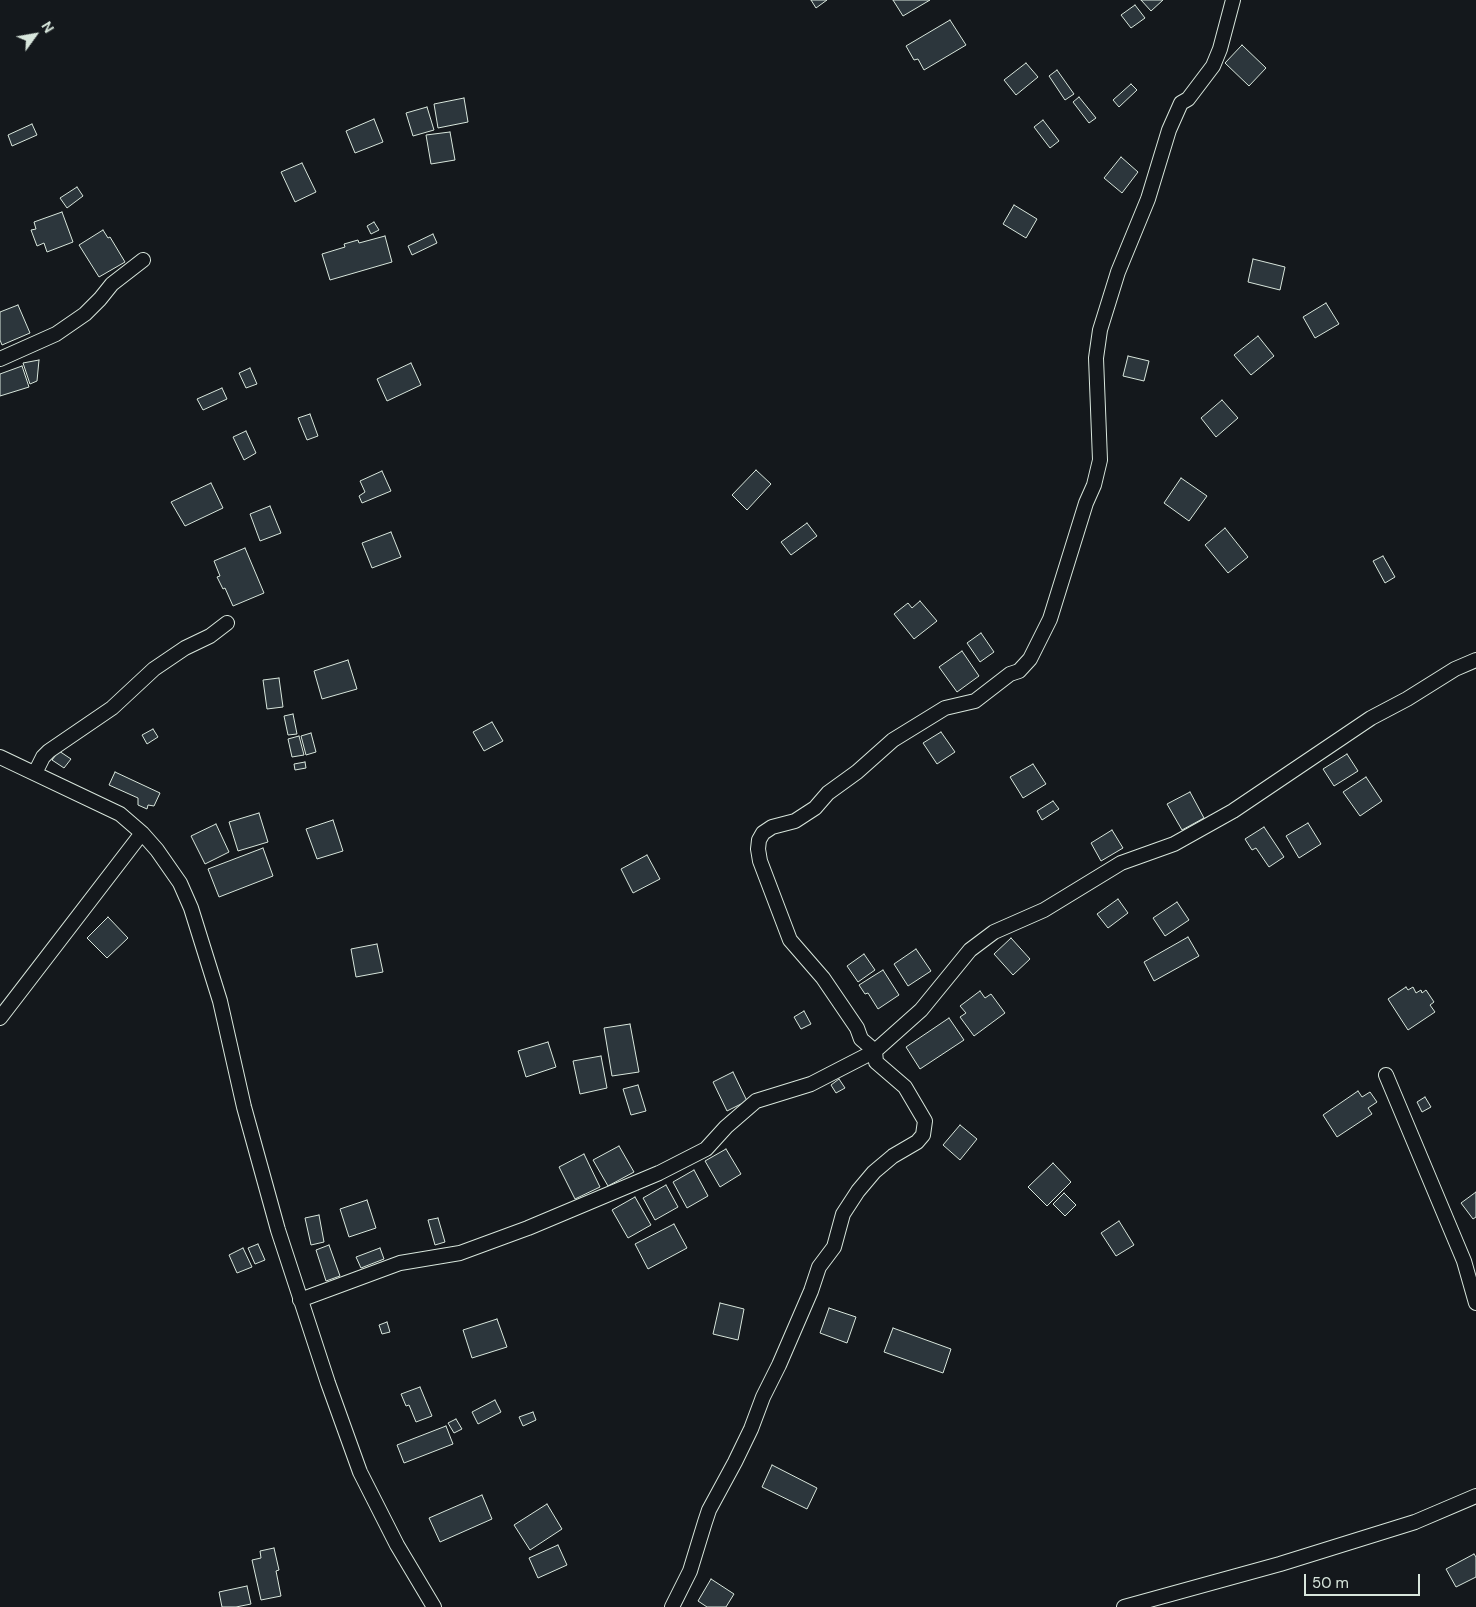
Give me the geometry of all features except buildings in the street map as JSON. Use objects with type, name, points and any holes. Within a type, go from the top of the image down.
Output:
[{"type":"street","points":[[672,1607],[690,1571],[709,1510],[736,1462],[751,1429],[763,1397],[811,1291],[819,1267],[834,1247],[843,1214],[858,1191],[874,1172],[893,1156],[917,1142],[923,1135],[925,1121],[906,1087],[876,1062],[875,1051],[861,1039],[857,1028],[822,978],[790,940],[760,861],[759,840],[772,827],[795,821],[815,808],[828,793],[857,772],[893,740],[945,708],[975,701],[1010,674],[1019,671],[1030,659],[1050,619],[1100,460],[1096,358],[1100,330],[1118,272],[1148,199],[1169,130],[1181,103],[1188,98],[1213,66],[1220,50],[1233,0]]},
{"type":"street","points":[[0,359],[56,334],[85,314],[112,284],[143,260]]},
{"type":"street","points":[[35,773],[43,756],[49,751],[112,708],[154,669],[179,652],[210,636],[227,623]]},
{"type":"street","points":[[300,1300],[400,1263],[460,1253],[528,1228],[659,1173],[706,1149],[726,1127],[756,1101],[811,1084],[875,1051],[920,1010],[970,950],[994,932],[1044,910],[1121,863],[1174,844],[1233,811],[1372,718],[1407,700],[1455,668],[1476,660]]},
{"type":"street","points":[[0,757],[120,814],[142,833],[157,850],[180,883],[191,908],[220,1001],[244,1107],[278,1230],[328,1383],[360,1472],[397,1545],[434,1607]]},
{"type":"street","points":[[0,1018],[142,833]]},
{"type":"street","points":[[1386,1075],[1464,1261],[1476,1303]]},
{"type":"street","points":[[1124,1607],[1280,1564],[1406,1525],[1476,1496]]}]
